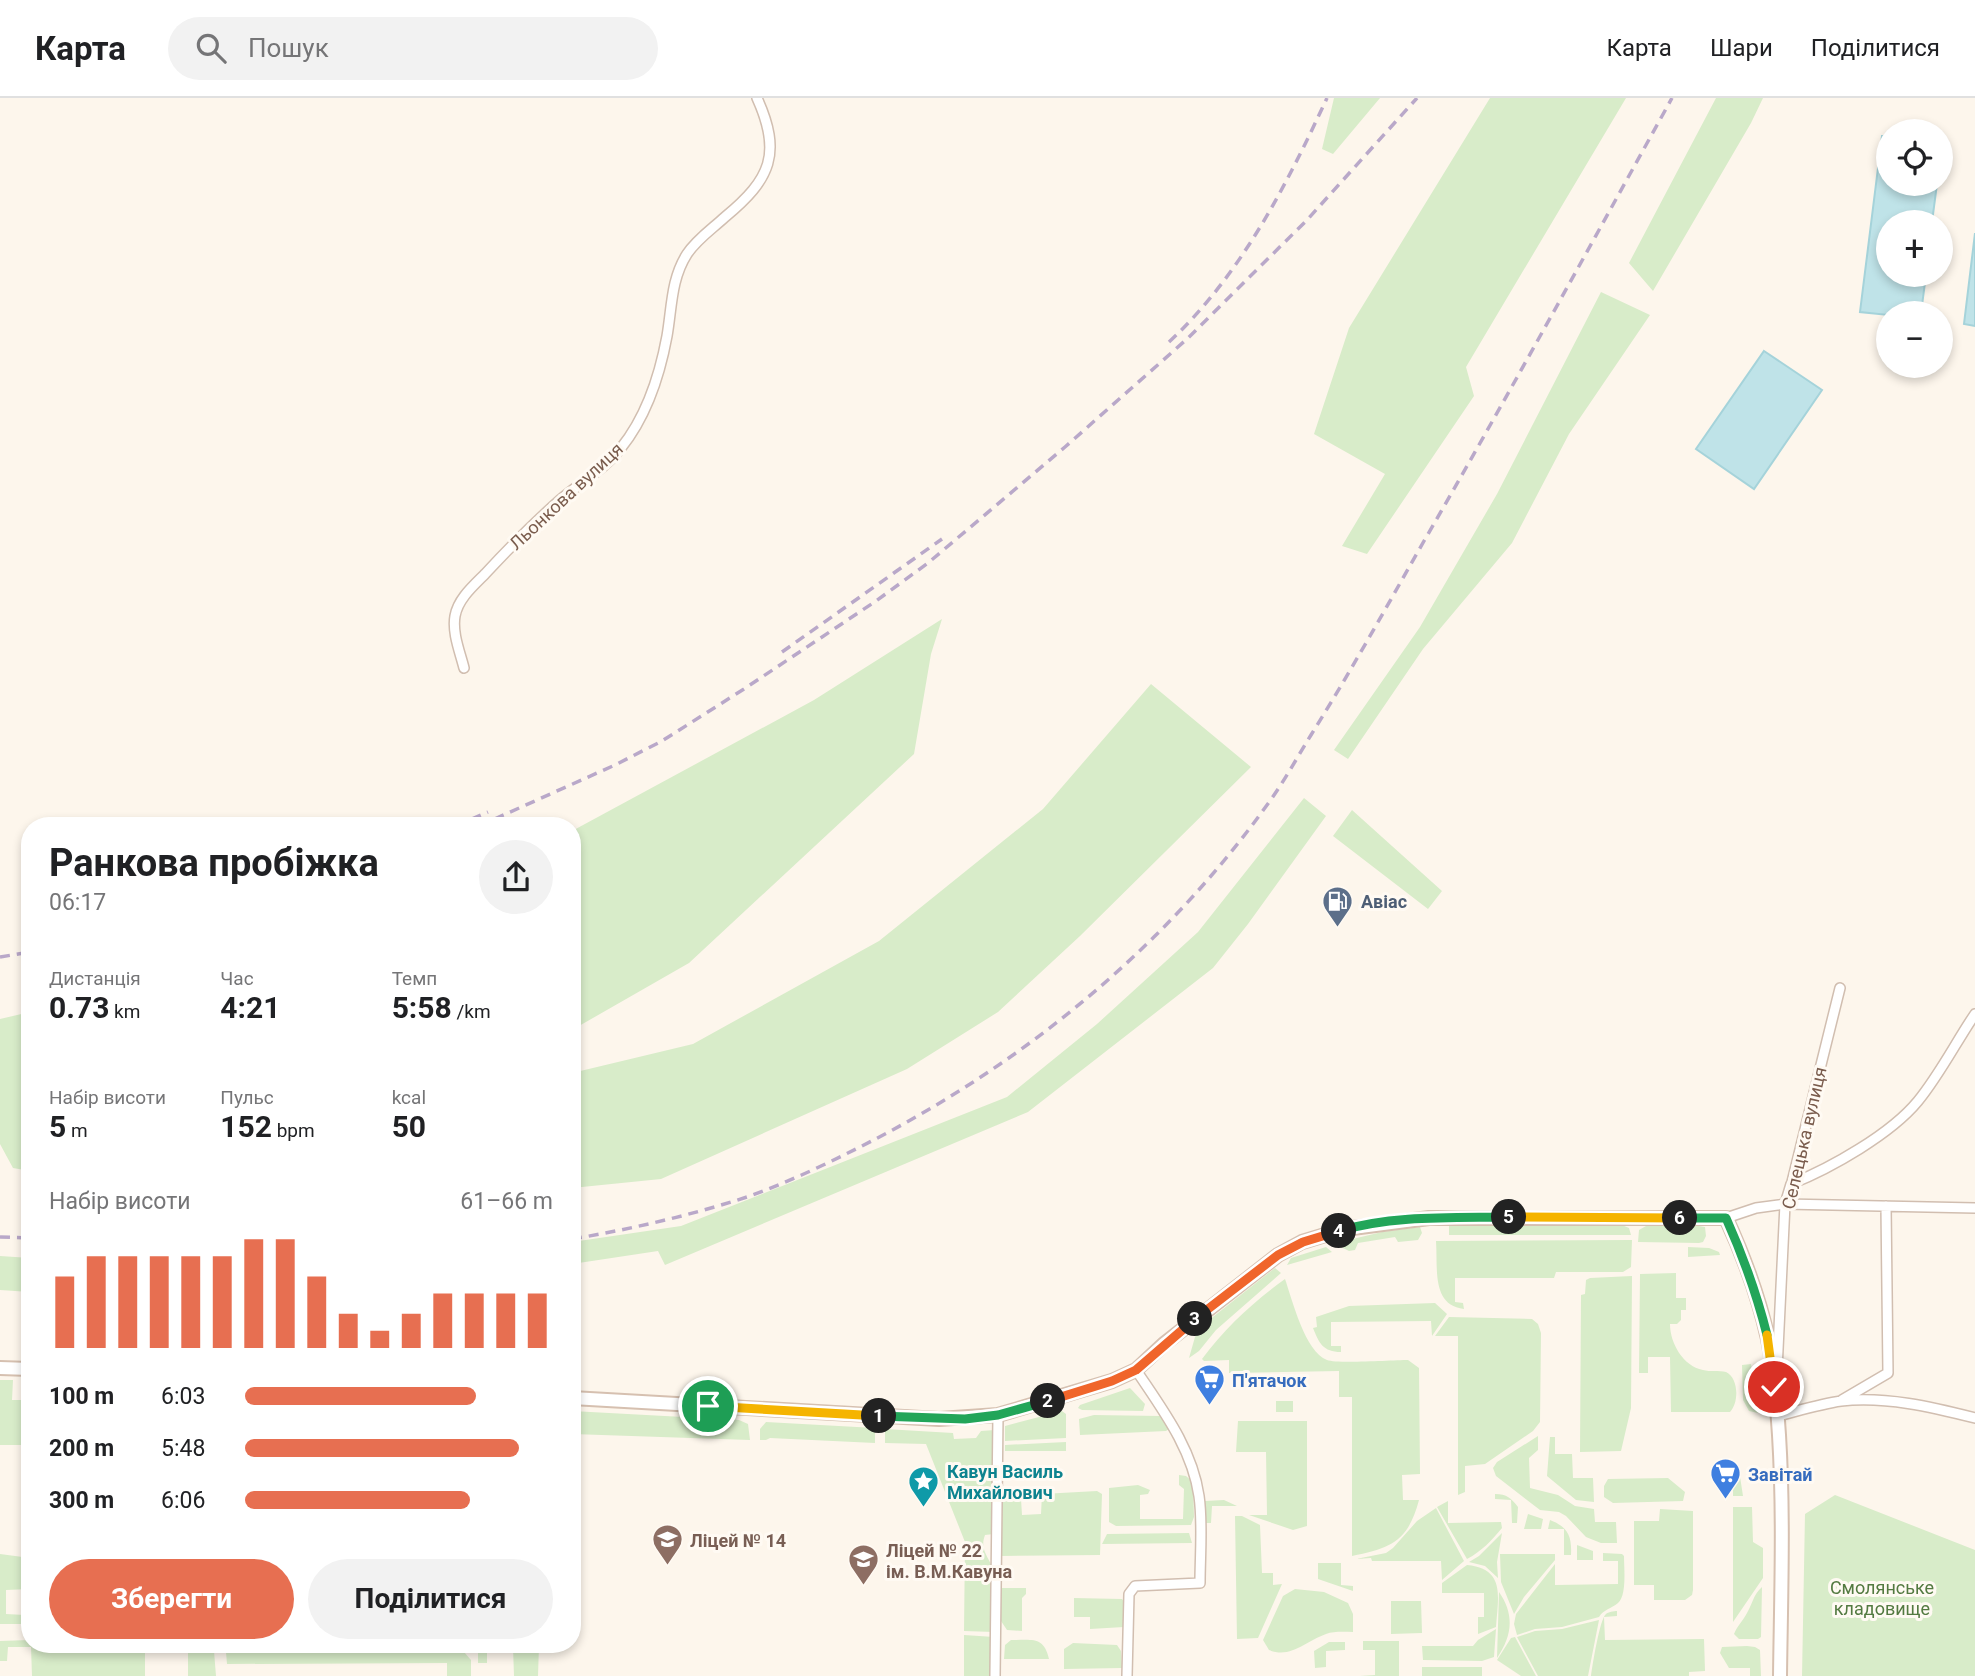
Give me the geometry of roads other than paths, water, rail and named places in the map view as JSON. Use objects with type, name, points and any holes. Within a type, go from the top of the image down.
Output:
[{"type":"street","name":"Льонкова вулиця","points":[[464,668],[454,626],[457,607],[512,545],[620,450],[642,414],[661,359],[679,270],[698,240],[753,190],[770,160],[768,123],[757,98]]},
{"type":"street","name":"Селецька вулиця","points":[[1780,1676],[1782,1476],[1777,1384],[1785,1204],[1840,988]]},
{"type":"street","points":[[1791,1184],[1836,1162],[1905,1115],[1919,1100],[1975,1014]]},
{"type":"street","points":[[581,1399],[939,1419],[998,1415],[1112,1381],[1136,1370],[1247,1276],[1278,1255],[1303,1242],[1345,1229],[1429,1218],[1726,1218],[1756,1208],[1785,1204],[1975,1208]]},
{"type":"street","points":[[1841,1401],[1888,1373],[1886,1206]]},
{"type":"street","name":"Селецька вулиця","points":[[1726,1218],[1761,1310],[1778,1416]]},
{"type":"street","points":[[0,1368],[21,1369]]},
{"type":"street","points":[[1127,1676],[1131,1588],[1200,1583],[1199,1497],[1192,1470],[1178,1434],[1136,1370]]},
{"type":"street","points":[[1778,1416],[1841,1401],[1880,1401],[1934,1408],[1975,1418]]},
{"type":"street","points":[[996,1676],[998,1415]]},
{"type":"water","points":[[1876,184],[1876,196],[1935,196],[1934,210],[1876,210],[1876,287],[1924,287],[1923,301],[1876,301],[1876,314],[1860,312]]},
{"type":"water","points":[[1975,233],[1975,326],[1964,324]]},
{"type":"water","points":[[1764,351],[1822,390],[1754,489],[1696,449]]},
{"type":"railway","points":[[1169,342],[1195,316],[1240,259],[1278,196],[1327,98]]},
{"type":"railway","points":[[499,817],[662,741],[876,601],[928,563],[1187,339],[1307,220],[1417,98]]},
{"type":"railway","points":[[581,1237],[662,1221],[750,1196],[830,1162],[917,1117],[975,1081],[1086,999],[1185,905],[1230,853],[1272,798],[1326,711],[1487,431],[1672,98]]},
{"type":"railway","points":[[782,652],[942,539]]},
{"type":"railway","points":[[477,817],[488,812]]},
{"type":"railway","points":[[0,957],[21,954]]},
{"type":"railway","points":[[0,1237],[21,1238]]},
{"type":"place","name":"Авіас","points":[[1338,928]]},
{"type":"place","name":"П'ятачок","points":[[1209,1407]]},
{"type":"place","name":"Завітай","points":[[1725,1501]]},
{"type":"place","name":"Кавун Василь Михайлович","points":[[924,1508]]},
{"type":"place","name":"Ліцей № 14","points":[[667,1567]]},
{"type":"place","name":"Ліцей № 22 ім. В.М.Кавуна","points":[[863,1587]]},
{"type":"park label","name":"Смолянське кладовище","points":[[1882,1597]]}]
